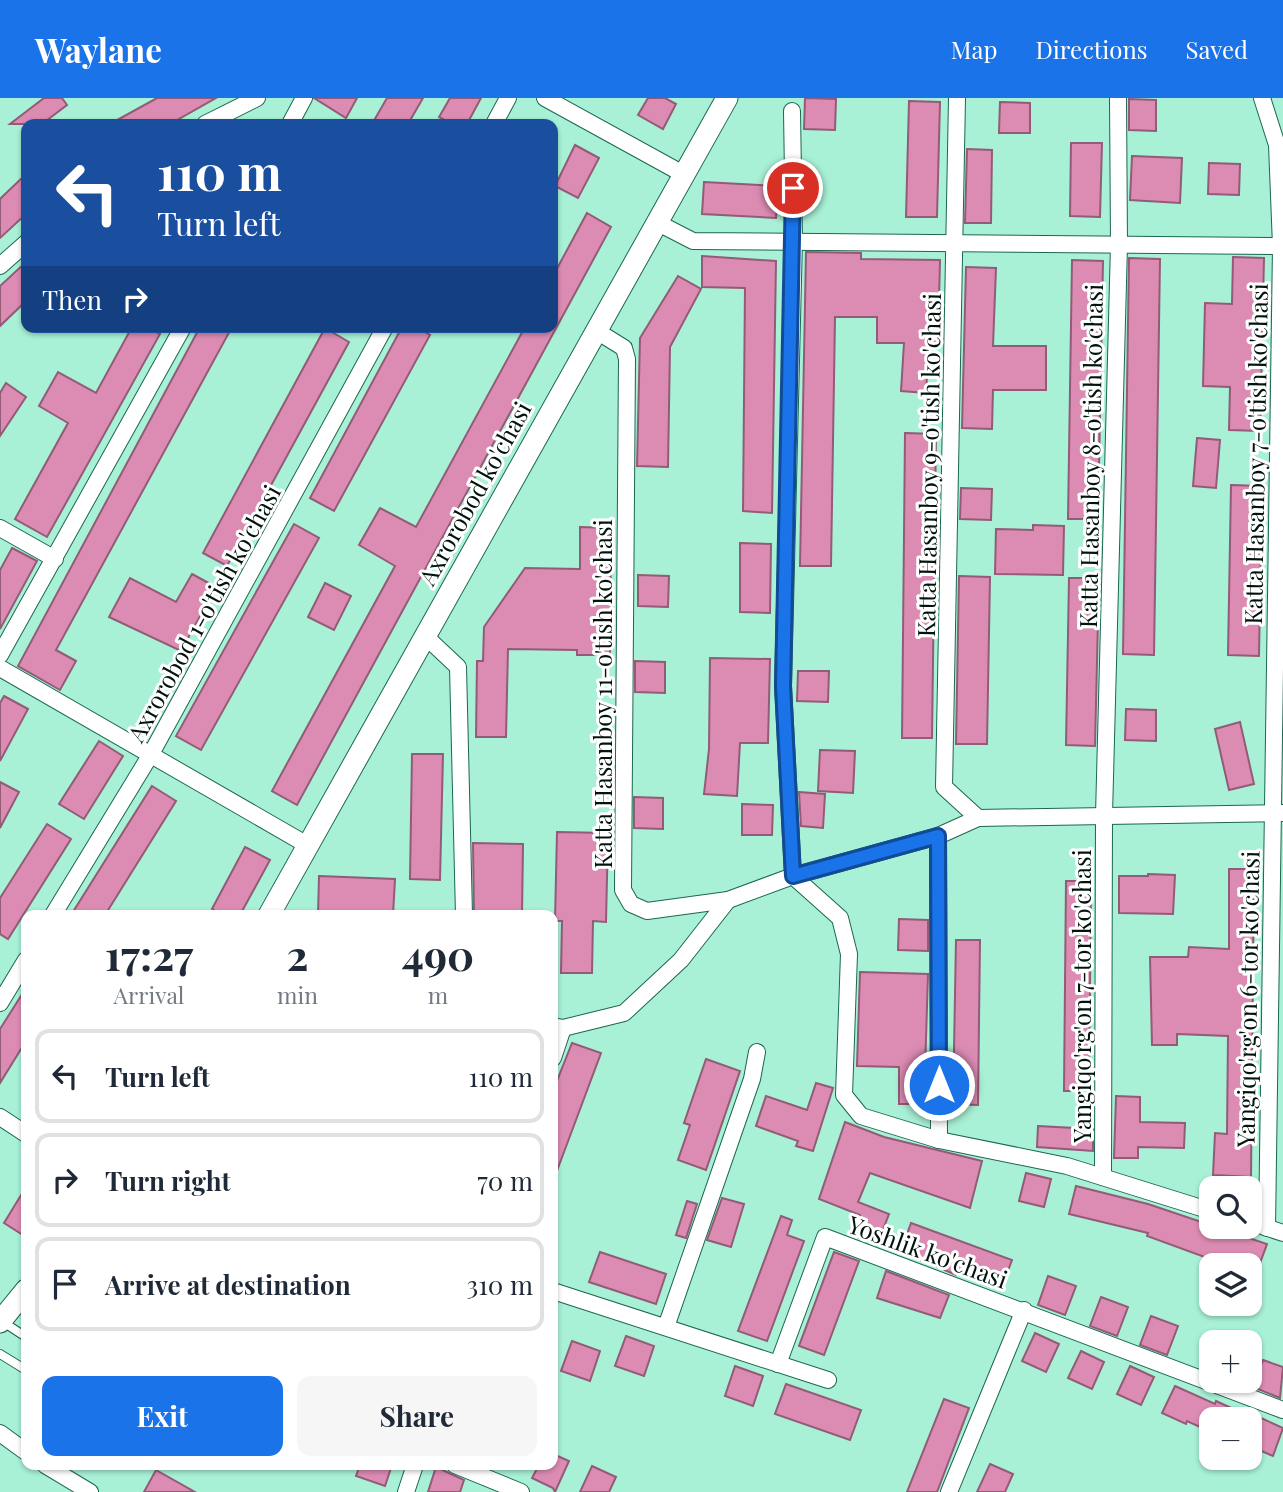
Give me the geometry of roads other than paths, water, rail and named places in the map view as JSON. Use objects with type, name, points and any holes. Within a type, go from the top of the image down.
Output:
[{"type":"street","points":[[215,119],[257,98]]},
{"type":"street","points":[[293,119],[304,98]]},
{"type":"street","points":[[497,119],[508,98]]},
{"type":"street","points":[[545,98],[685,175]]},
{"type":"street","name":"Axrorobod ko'chasi","points":[[272,910],[727,98]]},
{"type":"street","name":"Katta Hasanboy 9-o'tish ko'chasi","points":[[957,98],[944,787],[978,818]]},
{"type":"street","name":"Katta Hasanboy 8-o'tish ko'chasi","points":[[1104,815],[1119,244],[1118,98]]},
{"type":"street","name":"Katta Hasanboy 7-o'tish ko'chasi","points":[[1262,98],[1277,145],[1282,246],[1277,813]]},
{"type":"street","points":[[792,111],[794,239],[783,686],[793,876],[840,918],[849,954],[844,1095],[861,1116],[939,1140],[1067,1166],[1199,1206]]},
{"type":"street","points":[[658,223],[693,241],[794,239],[1282,246]]},
{"type":"street","points":[[0,266],[21,247]]},
{"type":"street","name":"Katta Hasanboy 11-o'tish ko'chasi","points":[[595,330],[624,348],[627,359],[623,890],[631,904],[647,911],[728,900],[793,876],[938,836],[978,818]]},
{"type":"street","points":[[0,655],[180,333]]},
{"type":"street","name":"Axrorobod 1-o'tish ko'chasi","points":[[56,910],[152,754],[382,333]]},
{"type":"street","points":[[0,528],[55,559]]},
{"type":"street","points":[[425,636],[458,667],[464,910]]},
{"type":"street","points":[[0,668],[309,846]]},
{"type":"street","points":[[978,818],[1277,813]]},
{"type":"street","name":"Yangiqo'rg'on 6-tor ko'chasi","points":[[1275,1231],[1277,813]]},
{"type":"street","name":"Yangiqo'rg'on 7-tor ko'chasi","points":[[1103,1177],[1104,815]]},
{"type":"street","points":[[938,836],[939,1140]]},
{"type":"street","points":[[558,1027],[624,1013],[681,960],[728,900]]},
{"type":"street","points":[[0,1003],[21,968]]},
{"type":"street","points":[[666,1327],[752,1079],[757,1052]]},
{"type":"street","points":[[0,1117],[21,1131]]},
{"type":"street","name":"Yoshlik ko'chasi","points":[[778,1364],[825,1237],[1283,1409]]},
{"type":"street","points":[[558,1293],[828,1380]]},
{"type":"street","points":[[0,1321],[21,1296]]},
{"type":"street","name":"Yoshlik ko'chasi","points":[[950,1492],[1024,1310]]},
{"type":"street","points":[[0,1433],[21,1448]]},
{"type":"street","points":[[53,1470],[90,1492]]},
{"type":"street","points":[[406,1492],[413,1470]]},
{"type":"street","points":[[467,1470],[522,1492]]},
{"type":"lane","points":[[0,1321],[21,1334]]},
{"type":"lane","points":[[0,1354],[21,1367]]}]
